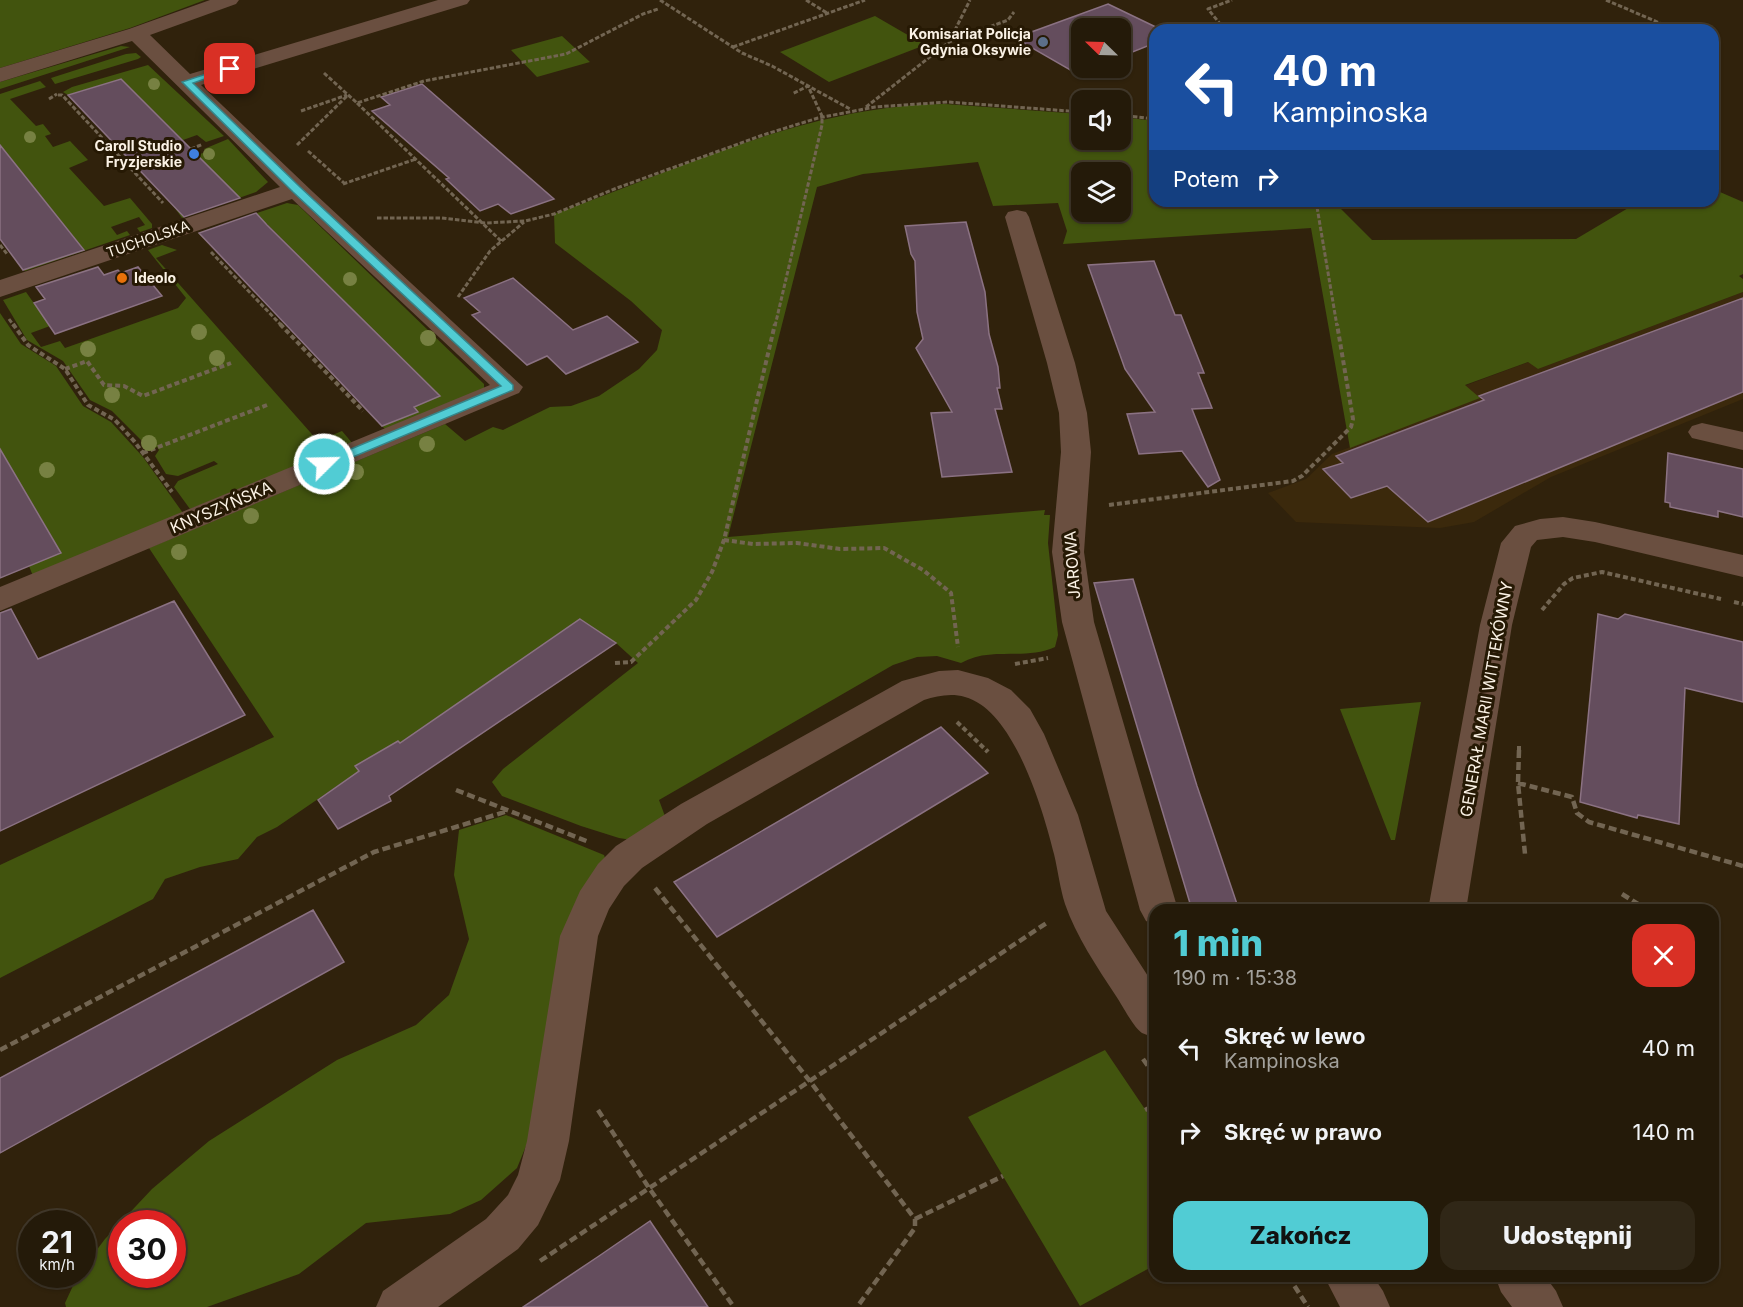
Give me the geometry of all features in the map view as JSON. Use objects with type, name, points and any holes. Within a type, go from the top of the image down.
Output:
[{"type":"street","points":[[0,75],[136,33],[229,0]]},
{"type":"street","points":[[187,82],[460,0]]},
{"type":"street","points":[[136,33],[300,193],[441,324]]},
{"type":"street","name":"TUCHOLSKA","points":[[0,289],[300,193]]},
{"type":"street","name":"JAROWA","points":[[1017,217],[1061,363],[1073,413],[1076,452],[1068,552],[1078,622],[1157,904]]},
{"type":"street","name":"KNYSZYŃSKA","points":[[0,600],[509,387],[441,324]]},
{"type":"street","points":[[1702,432],[1743,441]]},
{"type":"street","name":"GENERAŁ MARII WITTEKÓWNY","points":[[1448,904],[1496,625],[1516,543],[1526,533],[1540,528],[1563,528],[1594,532],[1743,566]]},
{"type":"street","points":[[399,1307],[502,1234],[523,1210],[538,1180],[548,1141],[579,936],[593,902],[611,875],[638,868],[694,814],[914,690],[943,683],[963,684],[996,698],[1009,708],[1020,723],[1047,780],[1071,849],[1086,909],[1097,931],[1149,1011]]},
{"type":"street","points":[[1350,1282],[1367,1307]]},
{"type":"street","points":[[1521,1282],[1540,1307]]},
{"type":"path","points":[[660,0],[733,47],[851,110]]},
{"type":"path","points":[[806,0],[828,13]]},
{"type":"path","points":[[733,47],[865,0]]},
{"type":"path","points":[[949,42],[970,0]]},
{"type":"path","points":[[1220,24],[1208,9],[1232,0]]},
{"type":"path","points":[[1606,0],[1662,24]]},
{"type":"path","points":[[357,103],[424,81],[566,54],[643,14],[658,9]]},
{"type":"path","points":[[866,108],[949,42],[1008,20],[1014,12]]},
{"type":"path","points":[[321,71],[484,223],[501,242]]},
{"type":"path","points":[[792,94],[808,86]]},
{"type":"path","points":[[615,663],[631,662],[696,600],[712,573],[724,540],[822,125],[822,116],[808,86]]},
{"type":"path","points":[[58,95],[62,95],[164,204]]},
{"type":"path","points":[[301,111],[348,95]]},
{"type":"path","points":[[273,166],[311,134],[348,95]]},
{"type":"path","points":[[342,231],[378,218],[442,218],[484,223],[525,221],[549,213],[554,214],[588,197],[731,145],[822,116],[851,110],[937,103],[1071,111]]},
{"type":"path","points":[[1131,116],[1149,118]]},
{"type":"path","points":[[300,193],[416,159]]},
{"type":"path","points":[[1071,511],[1293,481],[1302,477],[1351,427],[1353,419],[1317,207]]},
{"type":"path","points":[[441,324],[490,251],[525,221]]},
{"type":"path","points":[[209,250],[389,438]]},
{"type":"path","points":[[7,316],[28,345],[65,369],[88,405],[115,420],[143,453],[192,520]]},
{"type":"path","points":[[65,369],[87,361],[104,385],[124,386],[143,396],[231,363]]},
{"type":"path","points":[[143,453],[267,405]]},
{"type":"path","points":[[724,540],[753,544],[797,543],[840,549],[884,548],[922,570],[951,593],[963,684]]},
{"type":"path","points":[[1541,618],[1543,607],[1564,584],[1573,578],[1602,572],[1743,604]]},
{"type":"path","points":[[1519,742],[1518,783],[1525,854]]},
{"type":"path","points":[[1518,783],[1572,797],[1575,812],[1580,818],[1589,822],[1743,866]]},
{"type":"path","points":[[456,790],[638,868],[809,1080],[915,1219],[915,1228],[857,1307]]},
{"type":"path","points":[[0,1050],[374,852],[508,811]]},
{"type":"path","points":[[1622,894],[1638,904]]},
{"type":"path","points":[[531,1268],[1032,932]]},
{"type":"path","points":[[595,1106],[649,1188],[734,1307]]},
{"type":"path","points":[[1145,1110],[1149,1108]]},
{"type":"path","points":[[915,1219],[1003,1176]]},
{"type":"path","points":[[1292,1282],[1308,1307]]},
{"type":"shaded area","points":[[1743,292],[1743,399],[1551,477],[1474,522],[1440,528],[1296,522],[1268,493],[1306,479],[1332,454],[1479,398],[1464,386],[1529,362],[1538,369]]},
{"type":"green space","points":[[0,0],[205,0],[130,28],[0,68]]},
{"type":"green space","points":[[875,16],[925,45],[829,82],[780,52]]},
{"type":"green space","points":[[562,36],[590,62],[537,77],[511,50]]},
{"type":"green space","points":[[121,46],[130,47],[0,89],[0,82]]},
{"type":"green space","points":[[136,53],[141,57],[55,84],[51,78],[126,54]]},
{"type":"green space","points":[[148,65],[224,136],[206,142],[197,135],[183,140],[121,79],[68,95],[63,92],[72,87]]},
{"type":"green space","points":[[40,81],[46,87],[10,99],[36,126],[43,124],[51,134],[45,136],[53,147],[70,141],[88,160],[69,168],[104,206],[130,198],[152,224],[152,228],[140,232],[137,228],[145,225],[139,217],[111,227],[117,235],[127,231],[130,235],[25,271],[13,257],[74,237],[0,145],[0,94]]},
{"type":"green space","points":[[945,104],[1071,113],[1071,150],[1131,150],[1131,118],[1149,120],[1149,207],[1339,207],[1372,240],[1576,239],[1630,207],[1719,207],[1719,192],[1743,202],[1743,274],[1739,276],[1743,279],[1743,292],[1538,369],[1528,362],[1465,385],[1480,398],[1350,448],[1311,228],[1063,244],[1067,231],[1058,203],[993,206],[978,162],[863,174],[817,187],[728,537],[1045,510],[1044,515],[1050,515],[1048,543],[1058,635],[1055,647],[1031,653],[984,655],[961,663],[937,656],[917,657],[893,665],[659,800],[666,819],[638,841],[619,838],[581,826],[502,796],[492,782],[503,769],[638,663],[616,643],[400,743],[398,741],[355,766],[359,771],[277,827],[257,837],[238,859],[200,867],[165,879],[153,899],[0,978],[0,865],[274,737],[149,548],[445,424],[465,441],[493,427],[503,430],[550,407],[571,406],[599,396],[639,369],[657,350],[662,330],[631,301],[555,243],[554,214],[745,142],[844,115],[894,107]]},
{"type":"green space","points":[[228,139],[268,182],[256,192],[182,218],[172,204],[228,186],[197,155],[206,152],[204,149]]},
{"type":"green space","points":[[287,203],[298,205],[484,384],[484,389],[385,429],[382,426],[417,412],[414,407],[439,396],[266,223],[208,243],[198,233]]},
{"type":"green space","points":[[162,245],[177,250],[156,258],[318,441],[342,431],[353,444],[190,509],[174,487],[178,481],[218,464],[214,461],[178,476],[166,474],[155,456],[159,450],[157,447],[150,449],[112,411],[90,400],[63,361],[27,340],[3,300],[26,292],[50,326],[31,333],[41,347],[60,341],[65,348],[178,308],[186,298],[148,250]]},
{"type":"green space","points":[[0,313],[21,344],[56,366],[83,406],[111,422],[143,457],[183,513],[33,576],[29,566],[61,552],[0,449]]},
{"type":"green space","points":[[1421,702],[1395,840],[1391,840],[1340,709]]},
{"type":"green space","points":[[506,815],[604,855],[606,861],[533,1129],[517,1168],[481,1200],[450,1214],[366,1223],[299,1274],[207,1307],[66,1307],[65,1303],[72,1288],[96,1288],[96,1251],[108,1236],[108,1288],[186,1288],[186,1210],[132,1210],[152,1189],[209,1141],[337,1060],[416,1025],[449,995],[469,939],[454,875],[459,830]]},
{"type":"green space","points":[[1105,1050],[1149,1115],[1149,1268],[1080,1306],[968,1117]]},
{"type":"building","points":[[1108,4],[1150,24],[1149,45],[1131,53],[1131,18],[1071,18],[1071,70],[1015,38]]},
{"type":"building","points":[[121,79],[240,198],[184,217],[68,95]]},
{"type":"building","points":[[422,84],[554,199],[511,214],[498,204],[480,211],[446,179],[449,178],[372,111],[390,105],[381,97]]},
{"type":"building","points":[[0,145],[84,250],[23,270],[0,239]]},
{"type":"building","points":[[256,213],[440,396],[414,407],[418,412],[382,426],[199,233]]},
{"type":"building","points":[[966,222],[985,292],[989,334],[998,367],[1000,388],[997,388],[1002,409],[995,409],[1012,472],[942,477],[931,413],[952,412],[916,348],[923,339],[917,312],[915,261],[911,254],[905,226]]},
{"type":"building","points":[[1154,261],[1175,315],[1181,315],[1204,373],[1198,373],[1212,408],[1192,409],[1220,480],[1208,487],[1182,451],[1139,454],[1127,414],[1155,412],[1125,369],[1088,265]]},
{"type":"building","points":[[98,267],[104,275],[118,270],[121,273],[138,267],[162,296],[55,334],[34,303],[45,299],[36,287]]},
{"type":"building","points":[[513,278],[573,330],[607,316],[638,342],[566,374],[547,356],[527,365],[472,315],[480,312],[464,298]]},
{"type":"building","points":[[1743,298],[1743,392],[1428,522],[1387,486],[1351,498],[1323,469],[1343,463],[1336,456],[1484,400],[1479,396]]},
{"type":"building","points":[[0,449],[61,553],[0,578]]},
{"type":"building","points":[[1668,453],[1743,469],[1743,517],[1718,511],[1718,517],[1670,507],[1670,503],[1665,502]]},
{"type":"building","points":[[1133,579],[1197,786],[1237,904],[1190,904],[1094,583]]},
{"type":"building","points":[[174,601],[245,715],[0,831],[0,613],[11,609],[38,659]]},
{"type":"building","points":[[1598,614],[1618,619],[1625,614],[1743,642],[1743,702],[1685,688],[1679,824],[1638,815],[1637,818],[1580,802]]},
{"type":"building","points":[[580,619],[616,643],[389,796],[391,801],[338,829],[318,800],[359,771],[355,766],[398,741],[400,743]]},
{"type":"building","points":[[941,727],[988,773],[717,937],[674,882]]},
{"type":"building","points":[[313,910],[344,962],[0,1153],[0,1078]]},
{"type":"building","points":[[650,1221],[708,1307],[523,1307],[599,1256]]},
{"type":"place","name":"Komisariat Policja Gdynia Oksywie","points":[[1043,42]]},
{"type":"place","name":"Caroll Studio Fryzjerskie","points":[[194,154]]},
{"type":"place","name":"Ideolo","points":[[122,278]]},
{"type":"route","points":[[230,69],[187,82],[297,189],[509,387],[324,464]]}]
